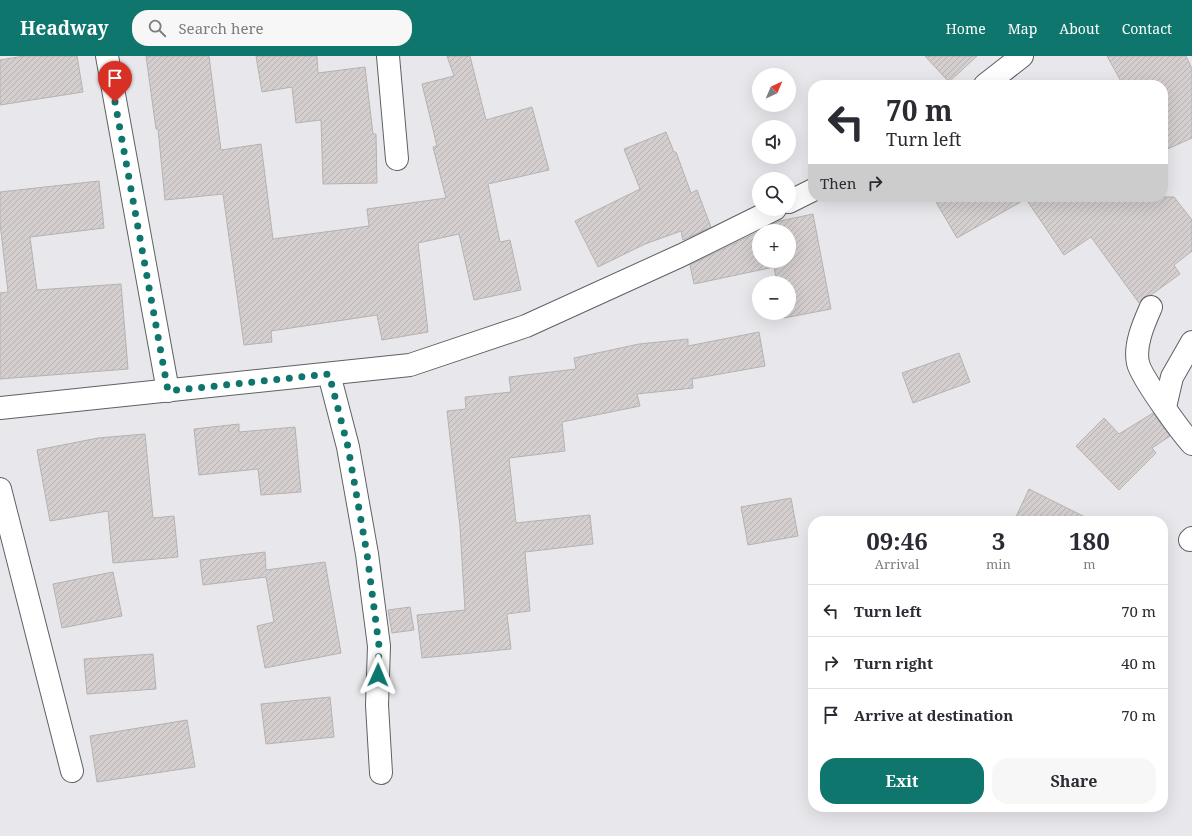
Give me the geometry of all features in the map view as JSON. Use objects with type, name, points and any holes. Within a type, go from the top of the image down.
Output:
[{"type":"street","points":[[107,56],[168,391]]},
{"type":"street","points":[[388,56],[397,159]]},
{"type":"street","points":[[991,80],[1022,56]]},
{"type":"street","points":[[796,198],[808,192]]},
{"type":"street","points":[[0,408],[410,365],[526,326],[682,255],[761,216]]},
{"type":"street","points":[[1151,307],[1139,334],[1138,363],[1148,383],[1183,435],[1192,444]]},
{"type":"street","points":[[1165,407],[1172,377],[1192,342]]},
{"type":"street","points":[[329,374],[348,447],[368,562],[379,646],[377,705],[381,773]]},
{"type":"street","points":[[0,489],[72,771]]},
{"type":"building","points":[[24,56],[77,56],[83,92],[0,105],[0,60]]},
{"type":"building","points":[[146,56],[209,56],[221,150],[261,144],[273,239],[369,226],[367,209],[446,198],[433,147],[437,146],[422,84],[454,76],[447,56],[470,56],[486,120],[532,107],[549,170],[488,184],[500,242],[510,240],[521,290],[474,300],[459,234],[418,243],[428,332],[382,340],[377,315],[271,331],[272,342],[244,345],[223,194],[165,200],[158,129],[156,129]]},
{"type":"building","points":[[256,56],[317,56],[318,73],[365,67],[373,134],[376,134],[377,183],[323,184],[321,120],[296,123],[292,87],[262,92]]},
{"type":"building","points":[[925,56],[977,56],[951,80],[947,80]]},
{"type":"building","points":[[1107,56],[1186,56],[1192,69],[1192,138],[1168,149],[1168,80],[1120,80]]},
{"type":"building","points":[[666,132],[674,152],[676,152],[691,193],[697,190],[711,227],[683,240],[681,231],[645,244],[598,267],[575,221],[640,189],[624,149]]},
{"type":"building","points":[[99,181],[104,228],[30,237],[37,290],[121,284],[128,369],[0,379],[0,293],[8,292],[0,223],[0,192]]},
{"type":"building","points":[[1168,197],[1174,197],[1192,220],[1192,251],[1174,265],[1180,274],[1151,295],[1144,297],[1139,303],[1091,237],[1064,255],[1028,202],[1168,202]]},
{"type":"building","points":[[936,202],[1021,202],[957,238]]},
{"type":"building","points":[[813,214],[831,309],[796,316],[796,276],[776,276],[774,268],[796,268],[796,224],[773,224],[780,221]]},
{"type":"building","points":[[752,235],[752,268],[769,268],[694,284],[690,265]]},
{"type":"building","points":[[759,332],[765,366],[692,379],[693,388],[637,394],[640,406],[562,422],[565,451],[509,458],[516,523],[590,515],[593,544],[525,552],[530,611],[507,614],[511,649],[422,658],[417,615],[465,610],[460,527],[447,411],[466,409],[465,397],[511,392],[509,377],[576,369],[574,358],[639,344],[688,339],[688,346]]},
{"type":"building","points":[[959,353],[970,382],[913,403],[902,373]]},
{"type":"building","points":[[1153,413],[1170,436],[1152,448],[1156,453],[1119,490],[1076,446],[1104,418],[1119,434]]},
{"type":"building","points":[[239,424],[239,432],[295,427],[301,492],[261,495],[258,469],[199,475],[194,429]]},
{"type":"building","points":[[145,434],[153,518],[174,516],[178,557],[113,563],[108,511],[50,521],[37,450],[98,438]]},
{"type":"building","points":[[1029,489],[1083,516],[1016,516]]},
{"type":"building","points":[[791,498],[798,536],[748,545],[741,507]]},
{"type":"building","points":[[265,552],[266,570],[325,562],[341,653],[265,668],[257,626],[274,622],[266,577],[203,585],[200,560]]},
{"type":"building","points":[[113,572],[122,616],[62,628],[53,584]]},
{"type":"building","points":[[410,607],[414,630],[392,633],[388,610]]},
{"type":"building","points":[[153,654],[156,689],[87,694],[84,659]]},
{"type":"building","points":[[330,697],[334,737],[266,744],[261,704]]},
{"type":"building","points":[[187,720],[195,767],[97,782],[90,736]]},
{"type":"route","points":[[115,102],[168,391],[329,374],[348,447],[367,554],[379,646],[378,675]]}]
